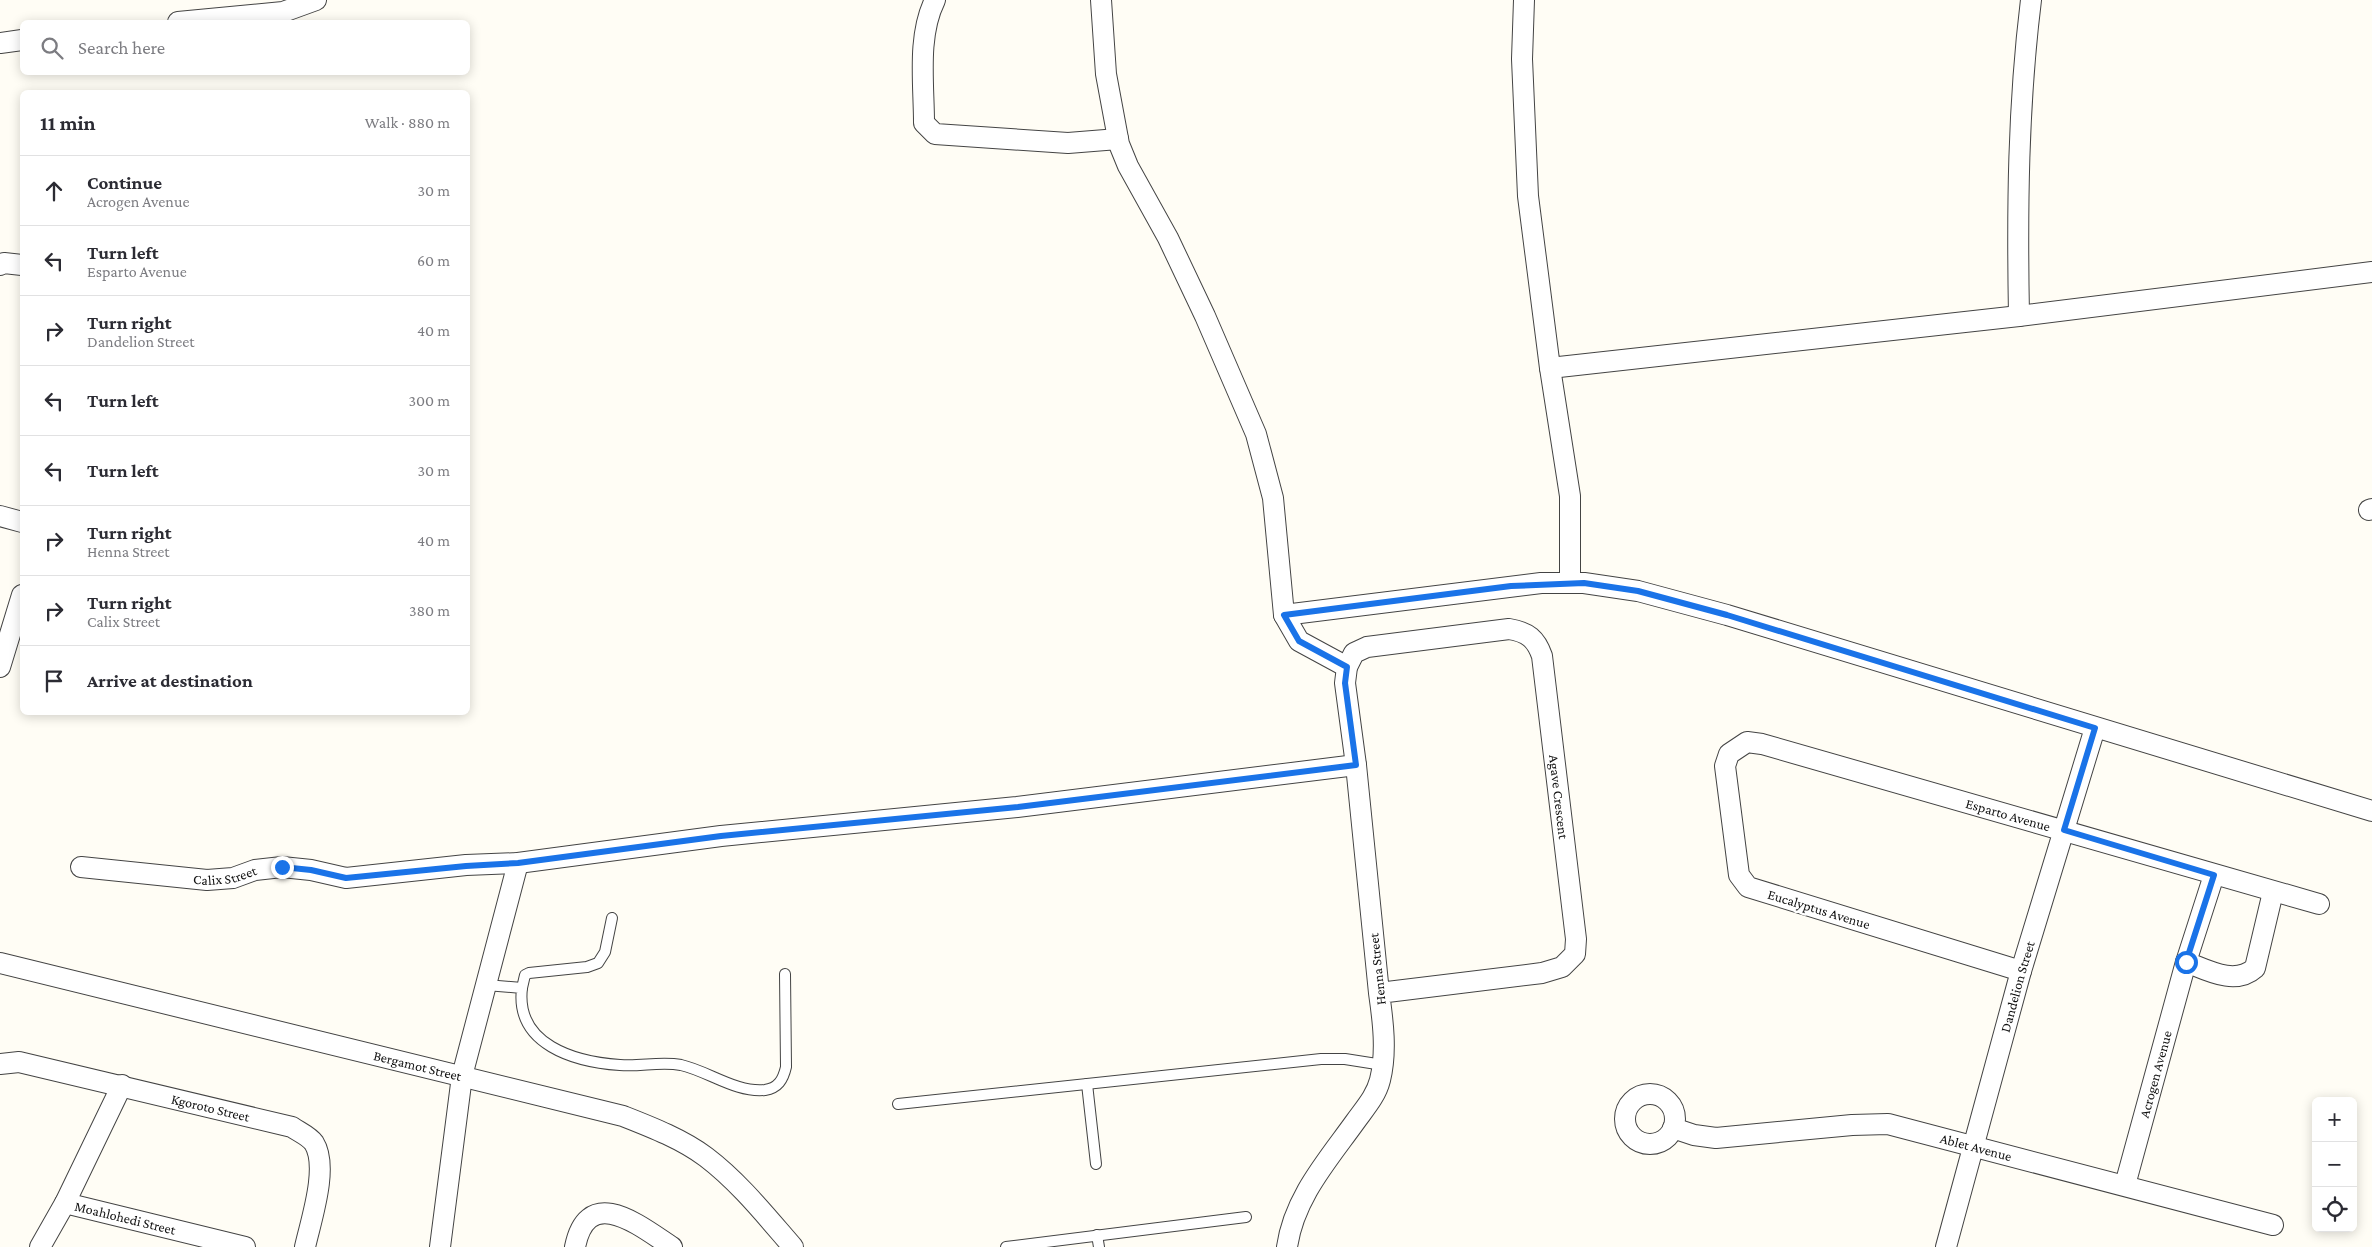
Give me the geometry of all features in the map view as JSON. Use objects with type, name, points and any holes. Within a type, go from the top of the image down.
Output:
[{"type":"street","points":[[199,20],[284,12],[316,0]]},
{"type":"street","points":[[935,0],[927,16],[924,51],[924,123],[935,134],[1068,143],[1118,139]]},
{"type":"street","points":[[1101,0],[1107,82],[1118,139],[1128,166],[1168,238],[1205,316],[1256,434],[1272,498],[1284,615],[1299,641],[1347,667]]},
{"type":"street","points":[[1524,0],[1522,59],[1528,196],[1550,368],[1570,496],[1570,583]]},
{"type":"street","points":[[2019,316],[2017,191],[2024,66],[2032,0]]},
{"type":"street","points":[[0,43],[20,40]]},
{"type":"street","points":[[0,265],[4,263],[20,266]]},
{"type":"street","points":[[1550,368],[2019,316],[2372,272]]},
{"type":"street","points":[[0,516],[20,521]]},
{"type":"street","points":[[1284,615],[1511,586],[1584,583],[1638,591],[1727,615],[2372,811]]},
{"type":"street","points":[[0,667],[20,602]]},
{"type":"street","name":"Agave Crescent","points":[[1347,667],[1354,654],[1367,647],[1510,629],[1522,631],[1532,637],[1538,644],[1542,656],[1576,940],[1575,954],[1562,967],[1542,973],[1379,992]]},
{"type":"street","name":"Henna Street","points":[[1287,1247],[1290,1227],[1297,1207],[1376,1093],[1382,1065],[1383,1028],[1356,765],[1345,683],[1347,667]]},
{"type":"street","name":"Dandelion Street","points":[[1946,1247],[2021,971],[2095,728]]},
{"type":"street","name":"Esparto Avenue","points":[[1730,754],[1747,742],[1762,744],[2319,904]]},
{"type":"street","name":"Eucalyptus Avenue","points":[[1730,754],[1725,766],[1739,875],[1748,887],[2021,971]]},
{"type":"street","name":"Calix Street","points":[[81,867],[207,880],[233,878],[255,870],[282,867],[311,870],[346,878],[466,866],[518,863],[721,836],[1018,807],[1356,765]]},
{"type":"street","points":[[440,1247],[462,1076],[518,863]]},
{"type":"street","name":"Acrogen Avenue","points":[[2125,1186],[2186,962],[2214,875]]},
{"type":"street","points":[[2186,962],[2226,976],[2249,974],[2254,968],[2274,892]]},
{"type":"street","name":"Bergamot Street","points":[[0,963],[623,1116],[673,1139],[704,1156],[734,1180],[793,1247]]},
{"type":"street","name":"Kgoroto Street","points":[[0,1064],[19,1062],[292,1127],[307,1136],[314,1144],[320,1172],[306,1247]]},
{"type":"street","points":[[40,1247],[65,1203],[122,1085]]},
{"type":"street","name":"Ablet Avenue","points":[[1674,1128],[1694,1135],[1716,1138],[1852,1125],[1888,1124],[2273,1225]]},
{"type":"street","name":"Moahlohedi Street","points":[[65,1203],[212,1243],[245,1247]]},
{"type":"street","points":[[576,1247],[580,1228],[588,1218],[596,1213],[606,1212],[644,1229],[672,1247]]},
{"type":"lane","points":[[612,918],[605,952],[598,963],[587,967],[530,972],[525,975],[522,988],[525,1016],[530,1029],[541,1041],[564,1053],[590,1061],[621,1065],[662,1063],[680,1065],[746,1088],[762,1090],[774,1088],[783,1079],[786,1068],[785,974]]},
{"type":"lane","points":[[486,985],[522,988]]},
{"type":"lane","points":[[898,1104],[1322,1059],[1345,1059],[1382,1065]]},
{"type":"lane","points":[[1087,1084],[1096,1164]]},
{"type":"lane","points":[[1006,1247],[1246,1217]]},
{"type":"lane","points":[[1097,1235],[1099,1247]]},
{"type":"route","points":[[282,867],[311,870],[346,878],[466,866],[518,863],[721,836],[1018,807],[1356,765],[1345,683],[1347,667],[1299,641],[1284,615],[1511,586],[1541,583],[1584,583],[1638,591],[1727,615],[2095,728],[2064,830],[2214,875],[2186,962]]}]
